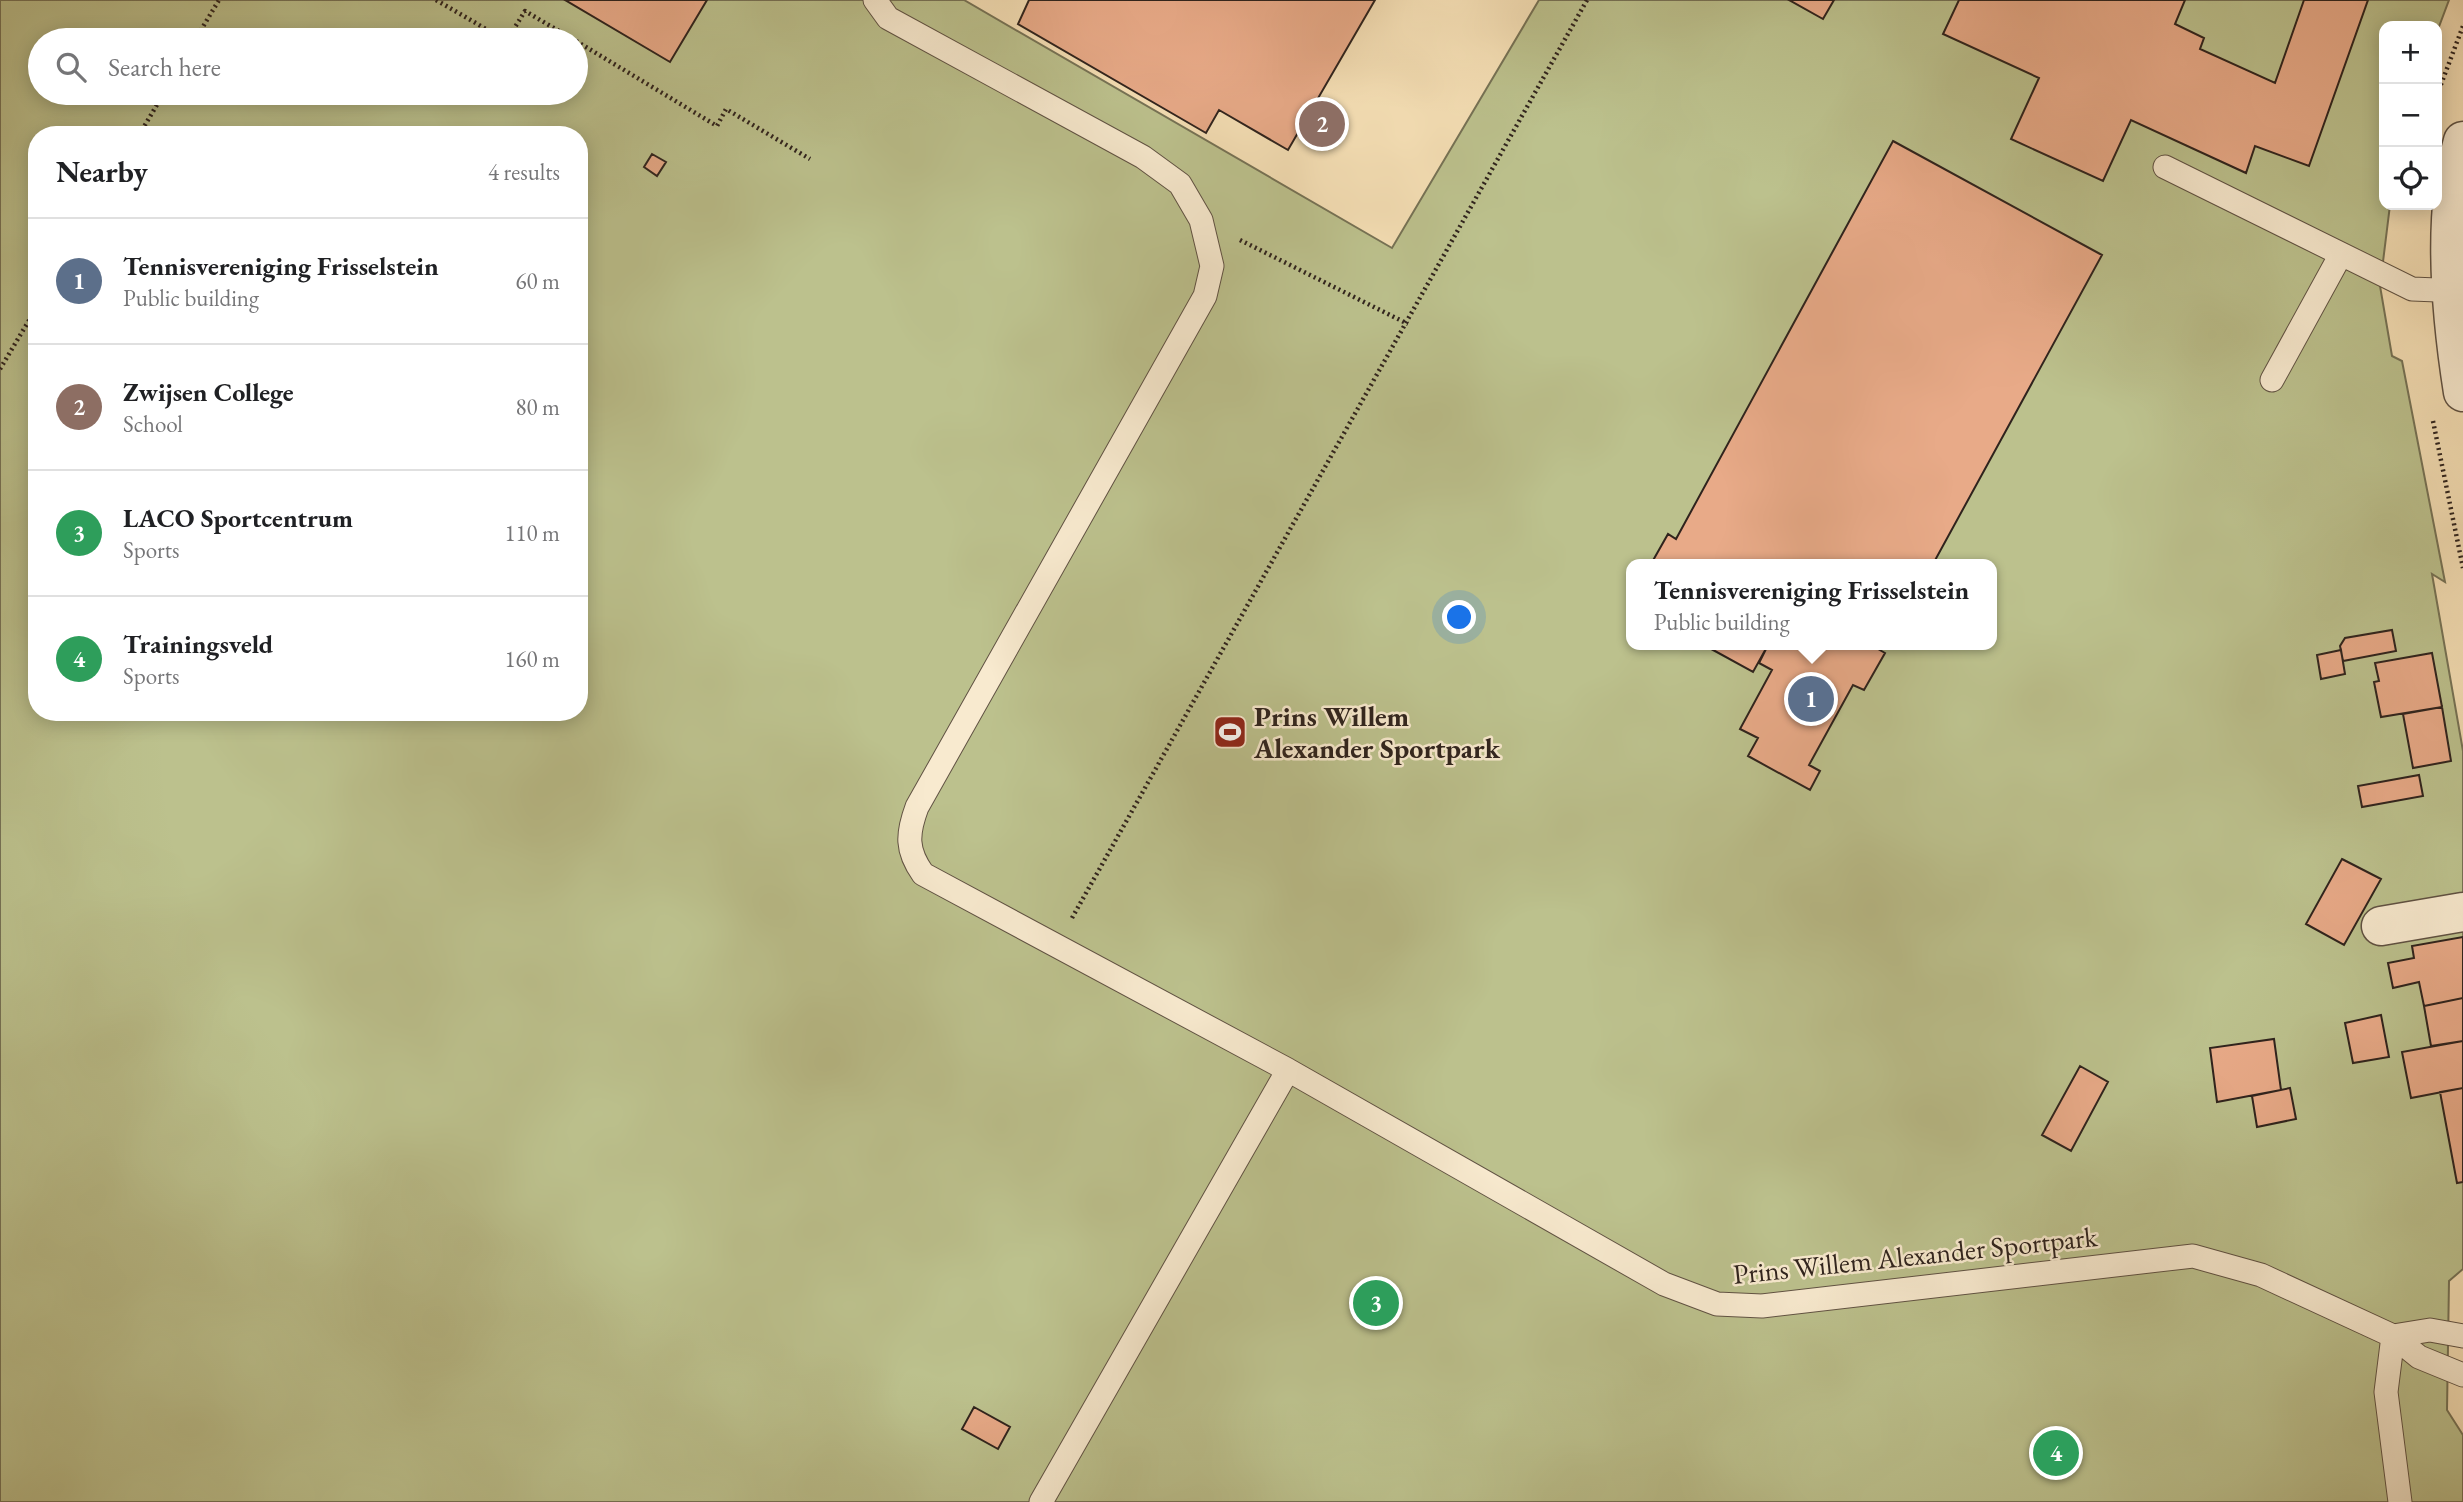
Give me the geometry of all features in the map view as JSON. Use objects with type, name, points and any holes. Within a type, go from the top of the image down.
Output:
[{"type":"street","points":[[2463,141],[2456,167],[2457,291],[2454,338],[2463,392]]},
{"type":"street","points":[[2381,926],[2463,912]]},
{"type":"lane","name":"Prins Willem Alexander Sportpark","points":[[874,0],[888,18],[1143,157],[1180,184],[1201,220],[1212,266],[1205,296],[917,807],[908,832],[911,856],[923,874],[1288,1070],[1664,1283],[1717,1304],[1762,1306],[2193,1256],[2261,1275],[2393,1336],[2419,1357],[2463,1375]]},
{"type":"lane","points":[[2165,167],[2340,256],[2412,289],[2457,291]]},
{"type":"lane","points":[[2272,380],[2340,256]]},
{"type":"lane","points":[[1041,1502],[1288,1070]]},
{"type":"lane","points":[[2400,1502],[2386,1392],[2393,1336],[2430,1330],[2463,1336]]},
{"type":"path","points":[[202,28],[219,0]]},
{"type":"path","points":[[436,0],[485,28]]},
{"type":"path","points":[[1055,946],[1408,324],[1587,0]]},
{"type":"path","points":[[514,28],[525,11],[553,28]]},
{"type":"path","points":[[2441,84],[2463,26]]},
{"type":"path","points":[[588,49],[717,126],[726,109],[810,159]]},
{"type":"path","points":[[144,126],[157,105]]},
{"type":"path","points":[[1201,220],[1408,324]]},
{"type":"path","points":[[0,369],[28,322]]},
{"type":"green space","name":"Prins Willem Alexander Sportpark","points":[[0,0],[964,0],[1392,248],[1539,0],[2449,0],[2441,21],[2379,21],[2379,210],[2389,210],[2380,286],[2392,356],[2402,361],[2445,582],[2432,574],[2463,751],[2463,1269],[2449,1281],[2447,1410],[2463,1435],[2463,1502],[0,1502]]},
{"type":"building","points":[[565,0],[707,0],[670,62]]},
{"type":"building","points":[[1029,0],[1375,0],[1288,150],[1219,110],[1206,133],[1018,24]]},
{"type":"building","points":[[1789,0],[1834,0],[1823,19]]},
{"type":"building","points":[[1959,0],[2185,0],[2175,24],[2204,38],[2200,49],[2275,83],[2304,0],[2368,0],[2309,166],[2255,146],[2246,173],[2131,120],[2103,181],[2011,139],[2039,78],[1943,34]]},
{"type":"building","points":[[1893,141],[2102,255],[1936,559],[1654,559],[1668,534],[1676,539]]},
{"type":"building","points":[[652,154],[666,162],[657,176],[644,167]]},
{"type":"building","points":[[2392,630],[2396,651],[2343,661],[2340,646],[2345,638]]},
{"type":"building","points":[[1713,650],[1765,650],[1753,672]]},
{"type":"building","points":[[1766,650],[1880,650],[1885,653],[1864,690],[1853,685],[1809,765],[1820,771],[1810,790],[1748,756],[1758,738],[1740,729],[1772,670],[1759,663]]},
{"type":"building","points":[[2341,650],[2345,674],[2321,679],[2317,655]]},
{"type":"building","points":[[2432,653],[2442,707],[2381,717],[2374,682],[2379,681],[2375,663]]},
{"type":"building","points":[[2442,707],[2451,761],[2413,768],[2403,714]]},
{"type":"building","points":[[2419,775],[2423,796],[2362,807],[2358,786]]},
{"type":"building","points":[[2342,859],[2381,879],[2344,945],[2306,924]]},
{"type":"building","points":[[2463,937],[2463,998],[2424,1006],[2419,982],[2393,988],[2388,963],[2414,958],[2412,946]]},
{"type":"building","points":[[2463,998],[2463,1041],[2431,1046],[2424,1006]]},
{"type":"building","points":[[2381,1015],[2389,1057],[2353,1063],[2345,1023]]},
{"type":"building","points":[[2274,1039],[2281,1090],[2217,1102],[2210,1048]]},
{"type":"building","points":[[2463,1041],[2463,1088],[2411,1098],[2402,1052]]},
{"type":"building","points":[[2080,1066],[2108,1082],[2071,1151],[2042,1135]]},
{"type":"building","points":[[2290,1088],[2296,1119],[2257,1127],[2252,1096]]},
{"type":"building","points":[[2463,1088],[2463,1182],[2457,1183],[2440,1092]]},
{"type":"building","points":[[974,1407],[1010,1427],[998,1449],[962,1429]]},
{"type":"place","name":"Zwijsen College","points":[[1322,124]]},
{"type":"place","name":"Tennisvereniging Frisselstein","points":[[1811,699]]},
{"type":"place","name":"Prins Willem Alexander Sportpark","points":[[1230,732]]},
{"type":"place","name":"LACO Sportcentrum","points":[[1376,1303]]},
{"type":"place","name":"Trainingsveld","points":[[2056,1453]]}]
